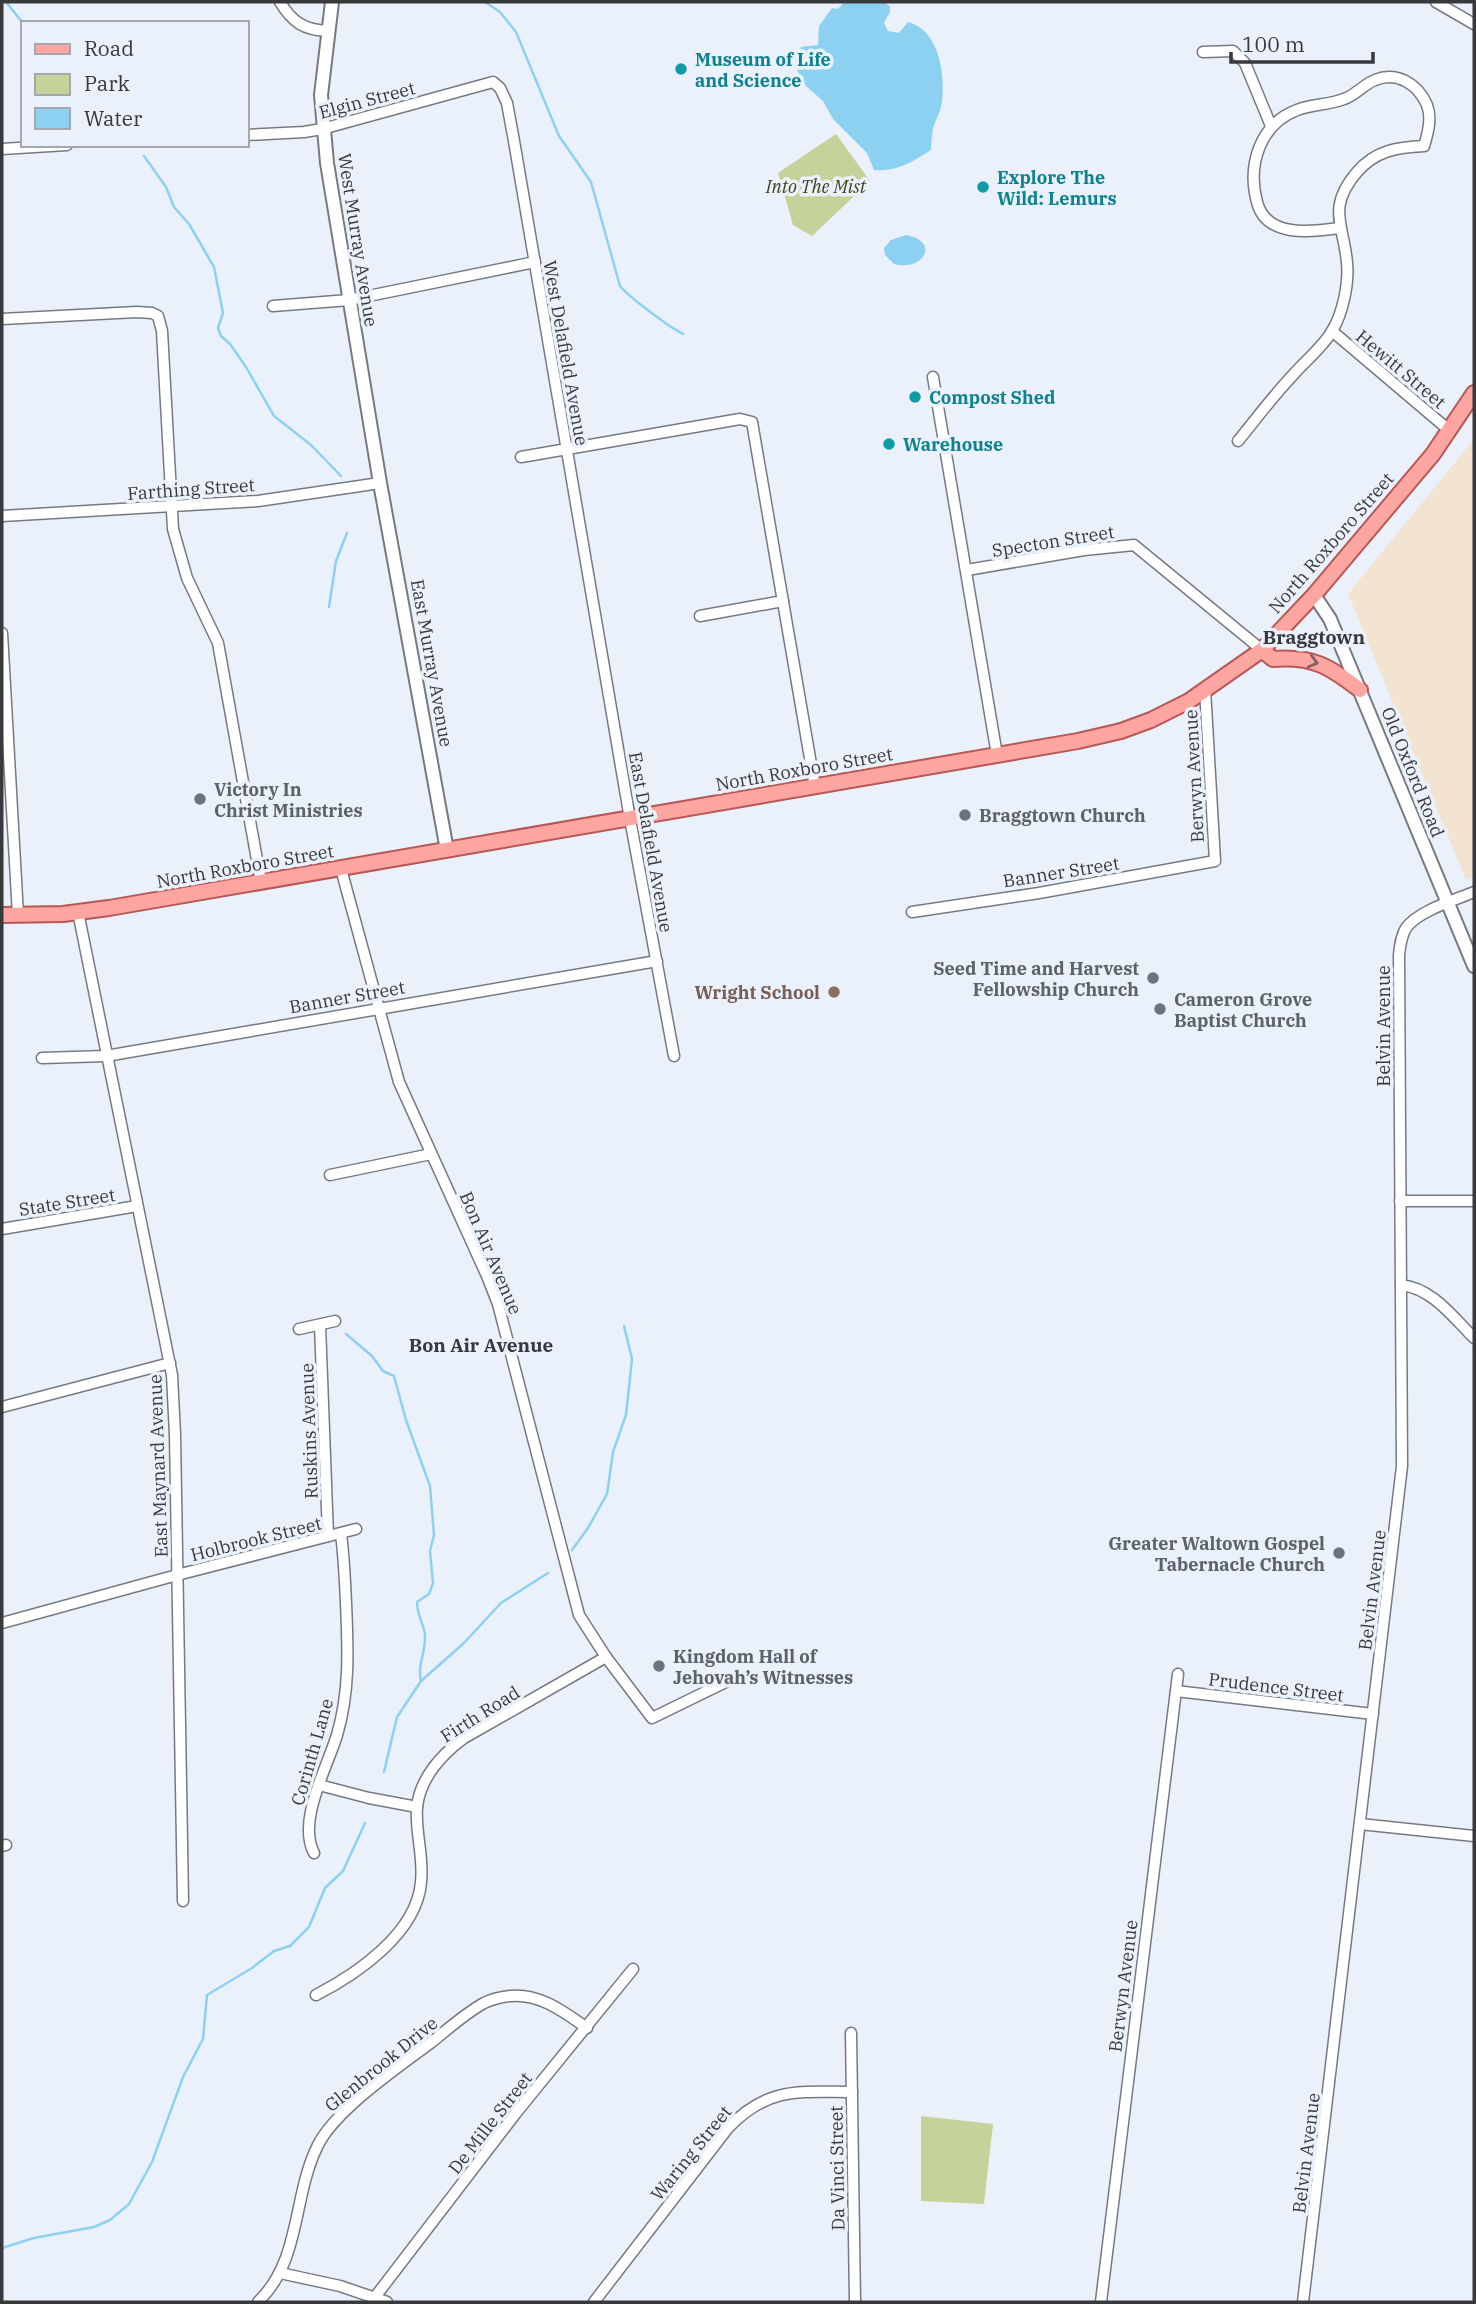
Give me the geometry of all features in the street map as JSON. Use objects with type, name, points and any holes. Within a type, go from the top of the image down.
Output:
[{"type":"main road","name":"North Roxboro Street","points":[[2,915],[78,912],[341,869],[1121,731],[1151,720],[1205,690],[1262,650],[1314,595],[1450,431],[1474,393]]},
{"type":"main road","points":[[1262,650],[1273,659],[1298,658],[1320,663],[1360,690]]},
{"type":"street","points":[[280,2],[296,24],[328,32]]},
{"type":"street","name":"West Murray Avenue","points":[[332,2],[321,96],[322,128],[380,483]]},
{"type":"street","points":[[1436,2],[1474,24]]},
{"type":"street","points":[[1203,52],[1233,51],[1245,63],[1271,126]]},
{"type":"street","points":[[1238,441],[1332,331],[1345,291],[1347,263],[1339,228],[1341,197],[1345,186],[1366,162],[1397,147],[1424,146],[1429,130],[1426,104],[1414,86],[1404,79],[1390,76],[1374,80],[1343,100],[1299,109],[1281,117],[1261,141],[1255,162],[1254,186],[1257,204],[1264,218],[1281,228],[1297,232],[1339,228]]},
{"type":"street","name":"Elgin Street","points":[[248,135],[304,132],[493,82]]},
{"type":"street","name":"West Delafield Avenue","points":[[493,82],[500,88],[507,103],[598,634]]},
{"type":"street","points":[[2,149],[34,147]]},
{"type":"street","points":[[272,306],[349,300],[535,262]]},
{"type":"street","points":[[2,319],[137,312],[158,316],[161,323],[173,529],[187,578],[218,643],[261,882]]},
{"type":"street","name":"Hewitt Street","points":[[1332,331],[1450,431]]},
{"type":"street","points":[[933,377],[997,755]]},
{"type":"street","points":[[521,457],[740,419],[752,422],[815,787]]},
{"type":"street","name":"Farthing Street","points":[[2,516],[258,501],[380,483]]},
{"type":"street","name":"East Murray Avenue","points":[[380,483],[447,850]]},
{"type":"street","name":"Specton Street","points":[[967,570],[1084,550],[1134,545],[1262,650]]},
{"type":"street","name":"Old Oxford Road","points":[[1314,595],[1327,613],[1474,965]]},
{"type":"street","points":[[700,616],[783,601]]},
{"type":"street","points":[[2,633],[5,742],[18,915]]},
{"type":"street","name":"East Delafield Avenue","points":[[598,634],[674,1056]]},
{"type":"street","name":"Berwyn Avenue","points":[[1205,690],[1215,861]]},
{"type":"street","name":"Banner Street","points":[[912,912],[1051,891],[1215,861]]},
{"type":"street","name":"Bon Air Avenue","points":[[341,869],[399,1082],[498,1304],[577,1608],[586,1628],[652,1718],[734,1678]]},
{"type":"street","name":"Belvin Avenue","points":[[1303,2302],[1402,1466],[1398,993],[1400,944],[1406,929],[1423,914],[1474,892]]},
{"type":"street","name":"East Maynard Avenue","points":[[78,912],[170,1363],[175,1435],[183,1901]]},
{"type":"street","name":"Banner Street","points":[[42,1058],[106,1056],[657,961]]},
{"type":"street","points":[[330,1175],[431,1154]]},
{"type":"street","points":[[1400,1201],[1474,1201]]},
{"type":"street","name":"State Street","points":[[2,1229],[137,1206]]},
{"type":"street","points":[[1401,1285],[1426,1292],[1474,1338]]},
{"type":"street","points":[[299,1329],[335,1321]]},
{"type":"street","name":"Ruskins Avenue","points":[[320,1325],[328,1536]]},
{"type":"street","points":[[2,1407],[170,1363]]},
{"type":"street","name":"Holbrook Street","points":[[2,1623],[356,1529]]},
{"type":"street","name":"Corinth Lane","points":[[314,1853],[307,1830],[319,1785],[337,1736],[347,1686],[341,1534]]},
{"type":"street","name":"Firth Road","points":[[316,1995],[335,1985],[393,1940],[407,1923],[421,1882],[417,1807],[424,1786],[447,1751],[464,1738],[606,1657]]},
{"type":"street","name":"Berwyn Avenue","points":[[1101,2302],[1178,1674]]},
{"type":"street","name":"Prudence Street","points":[[1176,1691],[1373,1714]]},
{"type":"street","points":[[319,1785],[417,1807]]},
{"type":"street","points":[[1360,1824],[1474,1836]]},
{"type":"street","name":"De Mille Street","points":[[375,2297],[516,2113],[633,1969]]},
{"type":"street","name":"Glenbrook Drive","points":[[258,2302],[280,2273],[293,2240],[311,2163],[321,2139],[337,2119],[394,2071],[473,2010],[497,1998],[524,1996],[537,1999],[552,2005],[587,2028]]},
{"type":"street","name":"Da Vinci Street","points":[[851,2032],[855,2302]]},
{"type":"street","name":"Waring Street","points":[[594,2302],[728,2127],[741,2114],[755,2104],[780,2094],[852,2092]]},
{"type":"street","points":[[280,2273],[387,2302]]},
{"type":"shaded area","points":[[1474,439],[1474,876],[1466,880],[1348,594]]},
{"type":"green space","name":"Into The Mist","points":[[836,134],[870,181],[812,236],[793,225],[778,173]]},
{"type":"green space","points":[[921,2116],[993,2124],[984,2204],[921,2201]]},
{"type":"water","points":[[844,2],[883,2],[890,6],[884,23],[888,31],[899,33],[908,22],[919,27],[934,44],[938,55],[942,102],[933,128],[931,150],[897,168],[874,170],[867,153],[833,119],[823,101],[806,86],[797,70],[801,47],[818,45],[819,26],[832,8],[838,9]]},
{"type":"water","points":[[906,235],[923,244],[924,255],[913,264],[894,264],[885,255],[884,248],[891,240]]},
{"type":"waterway","points":[[6,2],[21,21]]},
{"type":"waterway","points":[[485,2],[500,12],[516,32],[559,136],[591,182],[620,286],[650,312],[683,334]]},
{"type":"waterway","points":[[144,156],[214,267],[223,313],[218,328],[221,336],[246,367],[274,416],[311,445],[341,476]]},
{"type":"waterway","points":[[329,607],[336,561],[347,533]]},
{"type":"waterway","points":[[572,1550],[607,1494],[613,1452],[626,1415],[632,1359],[624,1326]]},
{"type":"waterway","points":[[346,1334],[372,1356],[383,1371],[394,1376],[406,1420],[430,1486],[434,1535],[430,1551],[433,1583],[429,1594],[417,1602],[425,1635],[421,1681]]},
{"type":"waterway","points":[[384,1772],[397,1717],[421,1681],[463,1644],[501,1603],[548,1573]]},
{"type":"waterway","points":[[2,2248],[34,2238],[94,2227],[110,2220],[129,2204],[152,2162],[183,2077],[203,2039],[207,1995],[252,1968],[274,1951],[290,1946],[309,1927],[325,1888],[343,1871],[365,1823]]},
{"type":"place","name":"Museum of Life and Science","points":[[681,69]]},
{"type":"place","name":"Explore The Wild: Lemurs","points":[[983,187]]},
{"type":"place","name":"Compost Shed","points":[[915,397]]},
{"type":"place","name":"Warehouse","points":[[889,444]]},
{"type":"place","name":"Victory In Christ Ministries","points":[[200,799]]},
{"type":"place","name":"Braggtown Church","points":[[965,815]]},
{"type":"place","name":"Seed Time and Harvest Fellowship Church","points":[[1153,978]]},
{"type":"place","name":"Wright School","points":[[834,992]]},
{"type":"place","name":"Cameron Grove Baptist Church","points":[[1160,1009]]},
{"type":"place","name":"Greater Waltown Gospel Tabernacle Church","points":[[1339,1553]]},
{"type":"place","name":"Kingdom Hall of Jehovah’s Witnesses","points":[[659,1666]]},
{"type":"district","name":"Braggtown","points":[[1314,637]]},
{"type":"district","name":"Bon Air Avenue","points":[[481,1345]]}]
